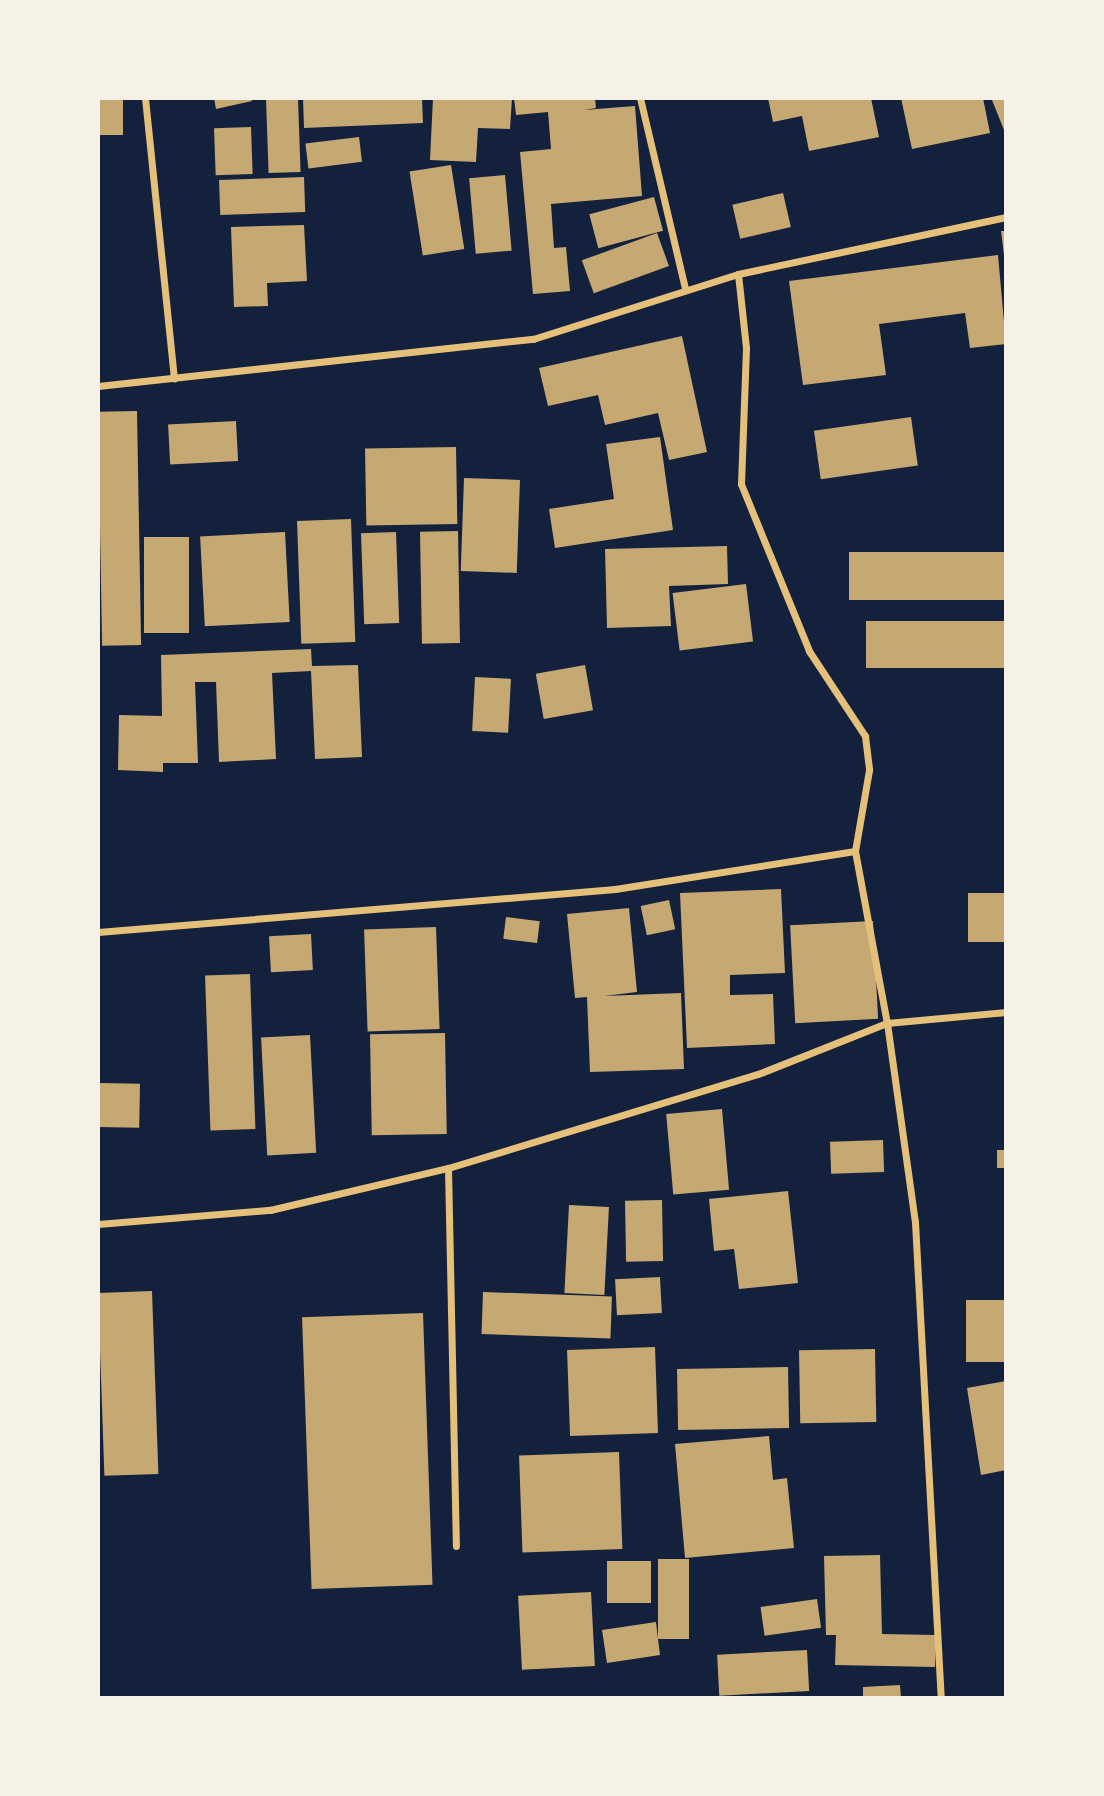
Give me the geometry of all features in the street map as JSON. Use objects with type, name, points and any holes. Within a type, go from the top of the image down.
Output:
[{"type":"street","points":[[145,98],[174,379]]},
{"type":"street","points":[[640,98],[684,289]]},
{"type":"street","points":[[98,386],[533,339],[738,274],[1006,217]]},
{"type":"street","points":[[738,274],[746,348],[741,484],[809,651],[865,736],[869,770],[855,851],[887,1023],[915,1222],[941,1698]]},
{"type":"street","points":[[98,932],[615,889],[855,851]]},
{"type":"street","points":[[98,1224],[270,1210],[448,1168],[758,1074],[887,1023],[1006,1012]]},
{"type":"street","points":[[448,1168],[456,1546]]},
{"type":"building","points":[[98,98],[123,98],[123,135],[98,135]]},
{"type":"building","points":[[214,98],[251,98],[252,101],[216,109]]},
{"type":"building","points":[[298,98],[301,172],[269,173],[266,99]]},
{"type":"building","points":[[303,98],[422,98],[423,123],[304,128]]},
{"type":"building","points":[[433,98],[512,98],[510,129],[478,128],[476,162],[430,160]]},
{"type":"building","points":[[514,98],[595,98],[596,108],[584,110],[635,106],[642,196],[551,204],[554,248],[566,247],[570,291],[533,294],[520,152],[551,149],[548,112],[516,115]]},
{"type":"building","points":[[768,98],[871,98],[879,137],[809,151],[802,116],[773,122]]},
{"type":"building","points":[[901,98],[983,98],[990,133],[912,149]]},
{"type":"building","points":[[1006,98],[1006,135],[992,100]]},
{"type":"building","points":[[251,127],[253,174],[216,175],[214,128]]},
{"type":"building","points":[[359,137],[362,162],[308,168],[305,144]]},
{"type":"building","points":[[451,165],[464,249],[423,256],[410,172]]},
{"type":"building","points":[[505,175],[512,251],[476,254],[469,178]]},
{"type":"building","points":[[304,177],[305,212],[220,215],[219,180]]},
{"type":"building","points":[[783,193],[791,227],[740,239],[732,205]]},
{"type":"building","points":[[654,197],[663,231],[598,248],[589,214]]},
{"type":"building","points":[[304,225],[307,281],[267,283],[268,306],[234,307],[231,227]]},
{"type":"building","points":[[1001,231],[1006,231],[1006,255],[1004,255]]},
{"type":"building","points":[[657,233],[669,266],[594,293],[582,260]]},
{"type":"building","points":[[998,255],[1006,344],[970,348],[965,313],[879,324],[886,375],[803,385],[789,281]]},
{"type":"building","points":[[682,336],[707,452],[669,460],[658,413],[605,425],[598,395],[548,406],[539,368]]},
{"type":"building","points":[[137,411],[141,645],[102,646],[98,412]]},
{"type":"building","points":[[911,417],[918,466],[821,479],[814,431]]},
{"type":"building","points":[[236,421],[238,461],[170,465],[168,425]]},
{"type":"building","points":[[660,437],[673,530],[555,548],[549,509],[614,499],[606,444]]},
{"type":"building","points":[[456,447],[457,524],[366,526],[365,449]]},
{"type":"building","points":[[464,478],[520,480],[517,573],[461,571]]},
{"type":"building","points":[[351,519],[355,642],[301,644],[297,521]]},
{"type":"building","points":[[458,531],[460,643],[422,644],[420,532]]},
{"type":"building","points":[[285,532],[290,622],[205,626],[200,536]]},
{"type":"building","points":[[396,532],[399,623],[364,624],[361,533]]},
{"type":"building","points":[[144,537],[189,537],[189,633],[144,633]]},
{"type":"building","points":[[727,546],[728,584],[669,586],[671,626],[607,628],[605,549]]},
{"type":"building","points":[[849,552],[1006,552],[1006,600],[849,600]]},
{"type":"building","points":[[746,584],[753,642],[680,651],[673,593]]},
{"type":"building","points":[[866,621],[1006,621],[1006,668],[866,668]]},
{"type":"building","points":[[311,649],[312,666],[358,665],[362,757],[315,759],[311,671],[272,673],[276,759],[219,762],[216,682],[195,682],[198,763],[163,763],[163,772],[118,770],[119,715],[162,716],[161,655]]},
{"type":"building","points":[[585,665],[593,710],[544,719],[536,674]]},
{"type":"building","points":[[475,677],[511,679],[508,733],[472,731]]},
{"type":"building","points":[[781,889],[785,973],[730,975],[730,995],[773,994],[775,1044],[687,1048],[680,893]]},
{"type":"building","points":[[968,893],[1006,893],[1006,942],[968,942]]},
{"type":"building","points":[[669,900],[675,929],[647,935],[641,906]]},
{"type":"building","points":[[629,908],[637,992],[604,996],[681,993],[684,1069],[590,1072],[587,997],[575,998],[567,914]]},
{"type":"building","points":[[506,917],[540,921],[537,943],[503,939]]},
{"type":"building","points":[[873,921],[878,1019],[795,1023],[790,925]]},
{"type":"building","points":[[436,927],[440,1029],[368,1031],[364,930]]},
{"type":"building","points":[[311,934],[313,970],[271,972],[269,936]]},
{"type":"building","points":[[250,974],[255,1129],[210,1130],[205,976]]},
{"type":"building","points":[[445,1033],[447,1134],[372,1135],[370,1034]]},
{"type":"building","points":[[310,1035],[316,1153],[267,1155],[261,1038]]},
{"type":"building","points":[[99,1083],[140,1084],[139,1128],[98,1127]]},
{"type":"building","points":[[722,1109],[729,1190],[673,1195],[666,1114]]},
{"type":"building","points":[[883,1140],[884,1172],[831,1174],[830,1142]]},
{"type":"building","points":[[997,1150],[1006,1150],[1006,1168],[997,1168]]},
{"type":"building","points":[[788,1191],[798,1283],[739,1289],[734,1249],[714,1251],[709,1199]]},
{"type":"building","points":[[662,1200],[663,1261],[626,1262],[625,1201]]},
{"type":"building","points":[[569,1205],[609,1207],[604,1295],[564,1293]]},
{"type":"building","points":[[660,1277],[662,1313],[617,1315],[615,1279]]},
{"type":"building","points":[[152,1291],[158,1474],[104,1476],[98,1293]]},
{"type":"building","points":[[483,1292],[612,1297],[610,1338],[482,1334]]},
{"type":"building","points":[[966,1300],[1006,1300],[1006,1362],[966,1362]]},
{"type":"building","points":[[423,1313],[432,1585],[312,1589],[302,1317]]},
{"type":"building","points":[[655,1347],[658,1433],[570,1436],[567,1350]]},
{"type":"building","points":[[875,1349],[876,1422],[800,1423],[799,1350]]},
{"type":"building","points":[[788,1367],[789,1428],[678,1430],[677,1369]]},
{"type":"building","points":[[1006,1381],[1006,1470],[981,1475],[967,1388]]},
{"type":"building","points":[[769,1436],[773,1480],[787,1478],[794,1548],[685,1558],[675,1444]]},
{"type":"building","points":[[619,1452],[622,1549],[522,1552],[519,1455]]},
{"type":"building","points":[[880,1555],[882,1634],[936,1635],[935,1667],[835,1665],[836,1635],[826,1635],[824,1556]]},
{"type":"building","points":[[658,1559],[689,1559],[689,1639],[658,1639]]},
{"type":"building","points":[[607,1561],[651,1561],[651,1603],[607,1603]]},
{"type":"building","points":[[591,1592],[595,1666],[522,1670],[518,1596]]},
{"type":"building","points":[[817,1599],[821,1628],[765,1636],[761,1607]]},
{"type":"building","points":[[656,1622],[660,1655],[607,1663],[602,1630]]},
{"type":"building","points":[[807,1650],[809,1691],[719,1696],[717,1655]]},
{"type":"building","points":[[900,1685],[901,1698],[863,1698],[863,1687]]}]
